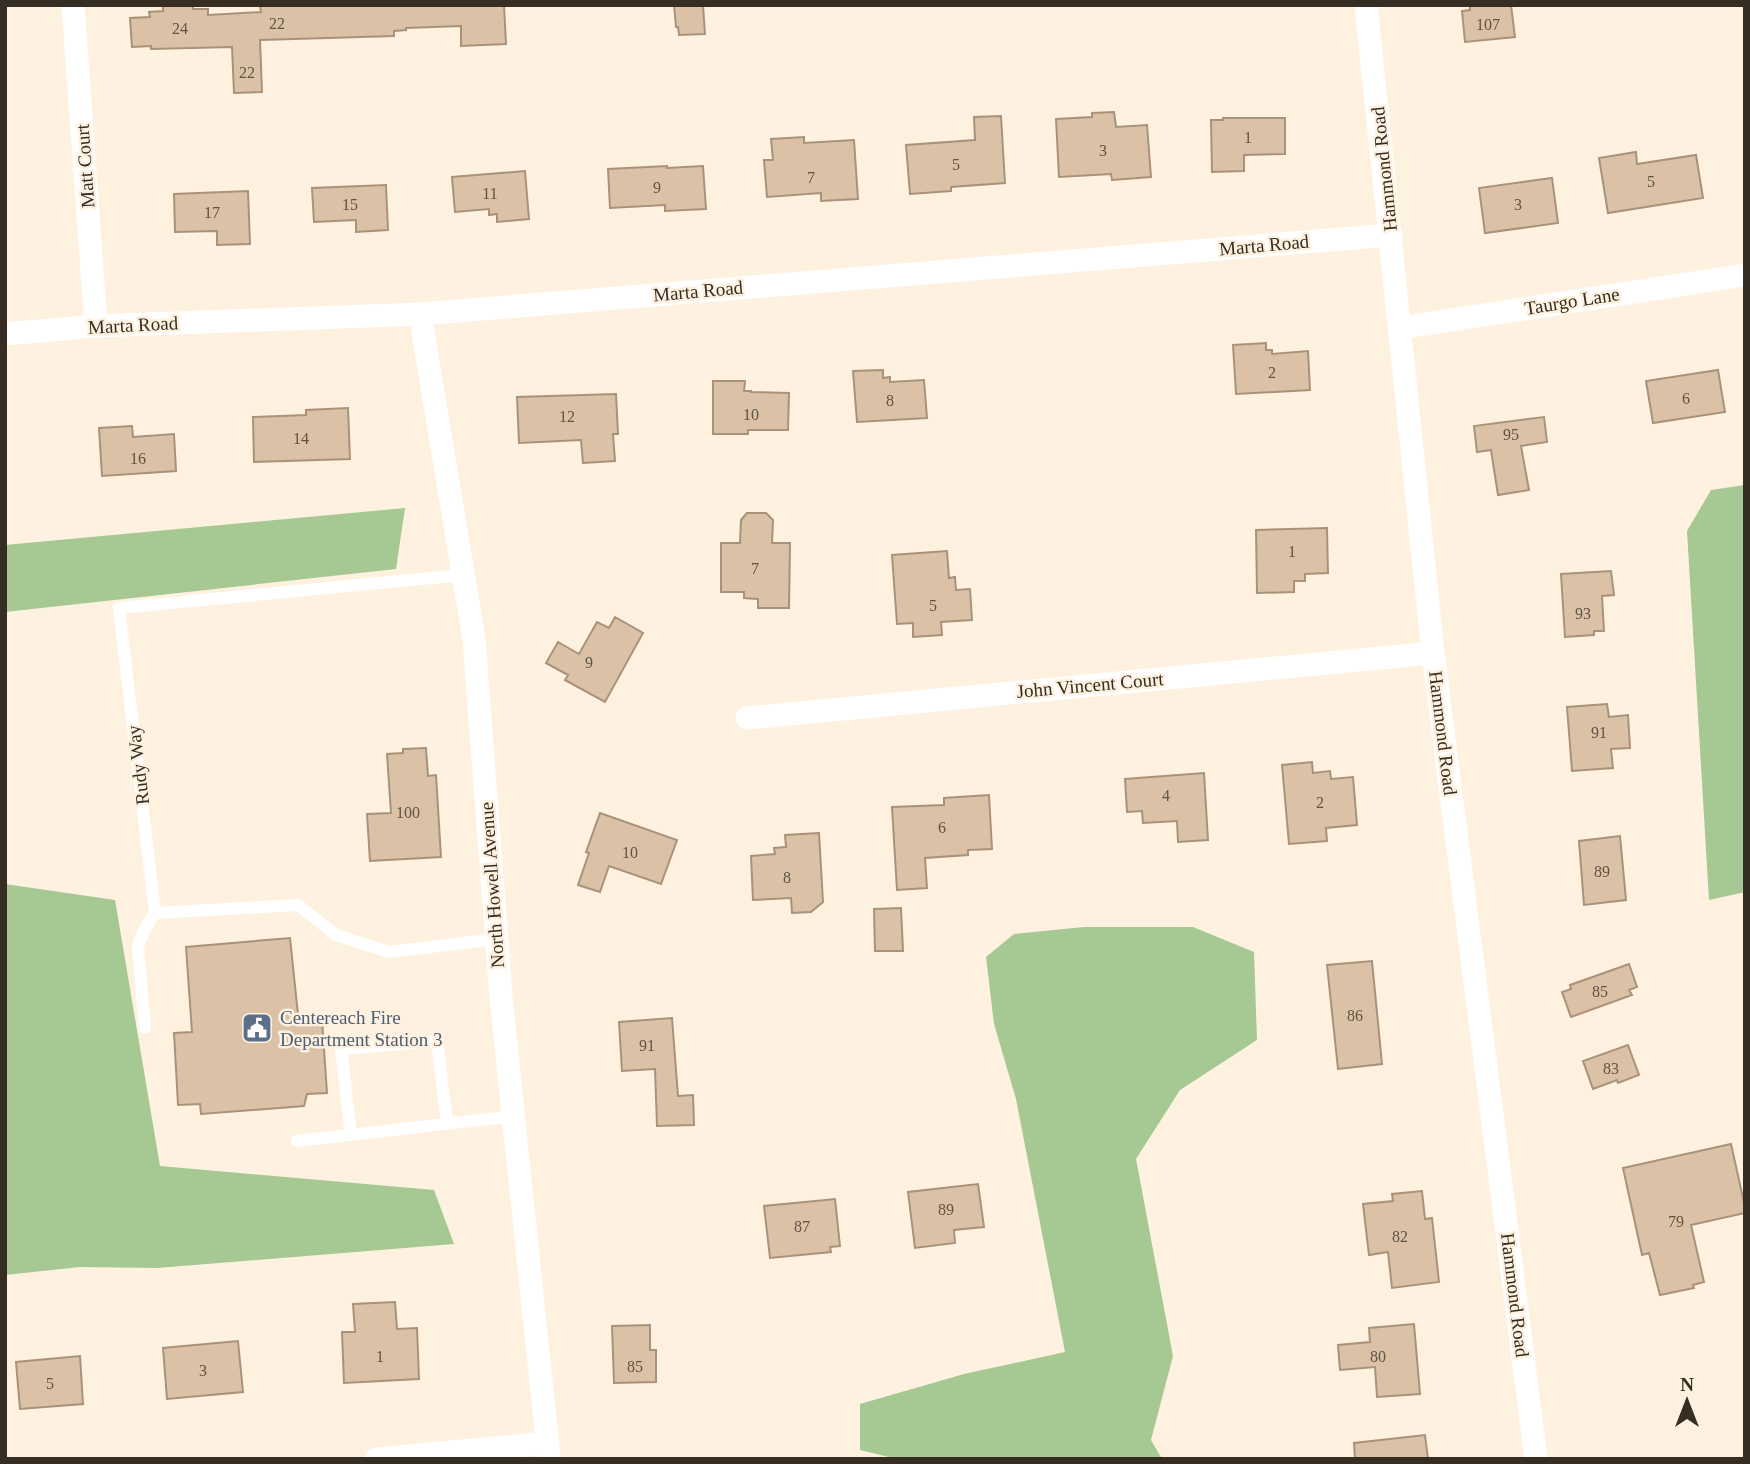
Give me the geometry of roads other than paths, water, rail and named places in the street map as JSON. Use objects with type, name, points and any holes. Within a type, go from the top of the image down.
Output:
[{"type":"street","name":"Matt Court","points":[[73,5],[96,326]]},
{"type":"street","name":"Hammond Road","points":[[1366,5],[1433,653],[1536,1459]]},
{"type":"street","name":"Marta Road","points":[[5,334],[96,326],[420,314],[1391,235]]},
{"type":"street","name":"Taurgo Lane","points":[[1399,328],[1745,275]]},
{"type":"street","name":"North Howell Avenue","points":[[420,314],[474,639],[496,939],[549,1451]]},
{"type":"street","name":"John Vincent Court","points":[[747,718],[1433,653]]},
{"type":"street","points":[[376,1459],[549,1451]]},
{"type":"lane","name":"Rudy Way","points":[[155,912],[119,608],[463,575]]},
{"type":"lane","points":[[145,1028],[138,947],[155,912],[298,905],[336,935],[388,951],[496,939]]},
{"type":"lane","points":[[351,1135],[341,1049],[437,1041],[447,1124]]},
{"type":"lane","points":[[297,1141],[514,1116]]},
{"type":"place","name":"Centereach Fire Department Station 3","points":[[257,1028]]}]
